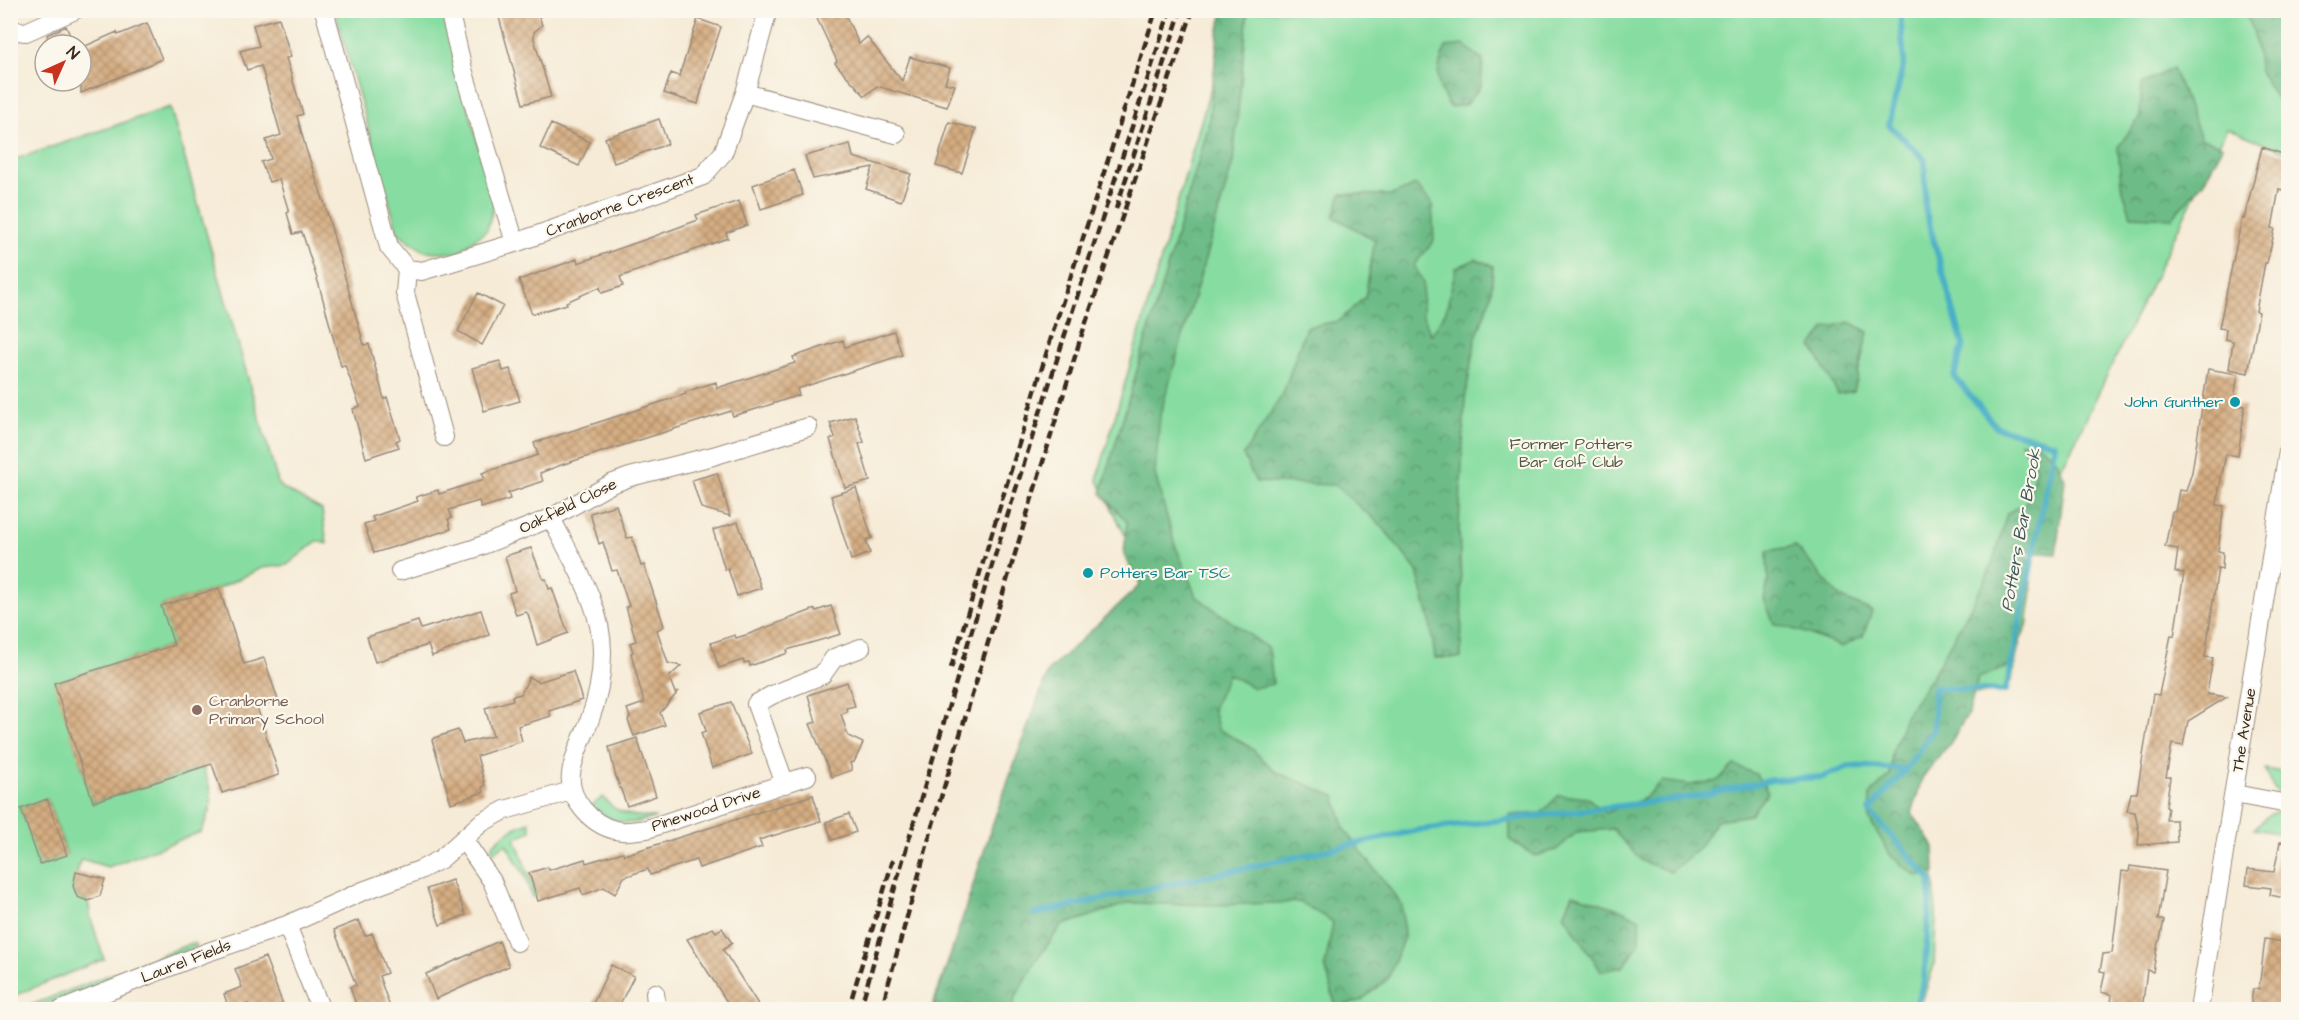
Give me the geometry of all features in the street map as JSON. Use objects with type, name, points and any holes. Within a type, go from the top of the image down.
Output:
[{"type":"street","points":[[10,30],[26,32],[75,10]]},
{"type":"street","points":[[324,10],[389,247],[407,269],[405,292],[444,438]]},
{"type":"street","points":[[449,10],[463,69],[515,243]]},
{"type":"street","name":"Cranborne Crescent","points":[[407,269],[422,271],[515,243],[703,176],[723,153],[745,93],[768,10]]},
{"type":"street","points":[[745,93],[896,134]]},
{"type":"street","name":"Oakfield Close","points":[[400,572],[473,549],[551,518],[611,484],[630,477],[713,456],[808,427]]},
{"type":"street","name":"The Avenue","points":[[2199,1010],[2289,451]]},
{"type":"street","points":[[551,518],[593,604],[600,628],[602,654],[597,696],[571,773],[571,791]]},
{"type":"street","points":[[784,784],[756,704],[772,695],[822,675],[834,658],[861,648]]},
{"type":"street","name":"Pinewood Drive","points":[[571,791],[592,818],[614,830],[627,831],[647,829],[807,776]]},
{"type":"street","name":"Laurel Fields","points":[[62,1010],[88,1005],[206,953],[287,925],[363,891],[420,870],[441,859],[481,823],[505,810],[571,791]]},
{"type":"street","points":[[2234,794],[2289,804]]},
{"type":"street","points":[[463,839],[492,881],[517,942]]},
{"type":"street","points":[[287,925],[321,1010]]},
{"type":"green space","points":[[335,11],[443,11],[494,205],[487,230],[457,253],[424,251],[398,233]]},
{"type":"green space","points":[[1223,11],[1248,11],[1233,162],[1160,415],[1155,474],[1174,542],[1196,596],[1269,649],[1273,684],[1254,688],[1228,674],[1213,709],[1218,729],[1250,747],[1276,772],[1335,796],[1345,830],[1402,905],[1404,937],[1388,979],[1360,1001],[1336,1007],[1325,966],[1333,922],[1300,902],[1215,905],[1129,903],[1061,926],[1036,961],[1015,998],[1013,1009],[933,1009],[995,817],[1048,671],[1140,585],[1124,555],[1127,522],[1101,493],[1208,128],[1218,34]]},
{"type":"green space","name":"Former Potters Bar Golf Club","points":[[1233,11],[2288,11],[2288,153],[2227,128],[2026,539],[2025,620],[2011,681],[2001,690],[1979,694],[1945,690],[1943,719],[1870,802],[1869,808],[1873,817],[1934,875],[1936,917],[1934,965],[1920,1009],[1347,1010],[1343,990],[1332,993],[1337,1009],[931,1010],[1051,669],[1148,581],[1097,479]]},
{"type":"green space","points":[[2243,11],[2288,11],[2288,108],[2281,107],[2260,72],[2254,33]]},
{"type":"green space","points":[[1464,45],[1483,60],[1481,86],[1465,105],[1450,107],[1441,91],[1438,71],[1446,47]]},
{"type":"green space","points":[[2173,68],[2201,138],[2223,146],[2204,181],[2172,218],[2131,216],[2121,184],[2118,147],[2140,117],[2142,84]]},
{"type":"green space","points":[[170,107],[279,486],[322,510],[327,544],[317,541],[287,565],[262,568],[219,588],[162,606],[174,645],[55,683],[93,802],[203,767],[211,793],[211,806],[201,832],[108,867],[81,859],[73,886],[77,897],[88,901],[91,919],[104,959],[11,997],[10,161]],"holes":[[[47,799],[67,854],[41,864],[21,809]]]},
{"type":"green space","points":[[1416,185],[1432,204],[1434,241],[1414,265],[1423,282],[1422,314],[1431,335],[1446,311],[1456,268],[1476,259],[1493,266],[1491,296],[1475,341],[1465,399],[1459,528],[1461,658],[1435,658],[1430,622],[1417,571],[1381,525],[1334,485],[1256,482],[1243,455],[1283,394],[1306,327],[1339,321],[1365,297],[1375,240],[1334,217],[1341,194],[1392,195]]},
{"type":"green space","points":[[1850,322],[1868,332],[1854,391],[1838,394],[1812,346],[1826,328]]},
{"type":"green space","points":[[2020,442],[2035,442],[2056,459],[2065,479],[2056,554],[2027,552],[2032,591],[2027,627],[2006,668],[1978,678],[1969,712],[1951,742],[1922,778],[1912,813],[1934,847],[1935,873],[1916,876],[1891,856],[1869,819],[1870,794],[1890,775],[1892,753],[1906,714],[1932,676],[1985,581],[1998,547],[2007,513],[2026,503],[2036,468]]},
{"type":"green space","points":[[1795,546],[1840,597],[1872,611],[1863,636],[1842,647],[1774,624],[1764,599],[1768,582],[1767,551]]},
{"type":"green space","points":[[1734,765],[1756,774],[1768,792],[1750,815],[1717,820],[1698,849],[1671,872],[1642,861],[1612,829],[1577,832],[1556,850],[1535,856],[1510,840],[1510,815],[1541,813],[1559,795],[1588,798],[1605,813],[1643,799],[1662,781],[1690,785],[1717,781]]},
{"type":"green space","points":[[2265,769],[2288,773],[2288,796],[2275,789]]},
{"type":"green space","points":[[603,797],[614,808],[626,814],[656,817],[629,823],[607,817],[591,806]]},
{"type":"green space","points":[[2276,812],[2288,815],[2288,835],[2254,829],[2268,815]]},
{"type":"green space","points":[[529,822],[531,831],[515,838],[536,895],[532,897],[524,874],[506,844],[493,853],[492,846],[509,831]]},
{"type":"green space","points":[[1573,894],[1622,910],[1640,919],[1639,944],[1623,967],[1601,971],[1564,915]]},
{"type":"green space","points":[[192,943],[196,944],[196,947],[35,1009],[21,1009]]},
{"type":"building","points":[[497,10],[537,10],[542,25],[534,32],[534,39],[551,97],[523,104]]},
{"type":"building","points":[[813,10],[843,10],[859,44],[867,37],[902,81],[910,57],[950,68],[945,83],[955,85],[947,107],[877,86],[865,96],[835,63],[837,61]]},
{"type":"building","points":[[279,18],[291,57],[286,58],[303,114],[297,116],[306,149],[324,202],[364,345],[369,344],[384,399],[387,397],[400,439],[396,441],[399,447],[366,458],[353,409],[360,406],[345,365],[341,366],[302,232],[293,234],[279,179],[269,182],[261,162],[271,159],[266,140],[281,135],[261,66],[247,70],[240,51],[259,46],[253,25]]},
{"type":"building","points":[[698,19],[721,27],[698,104],[664,93],[671,73],[679,76]]},
{"type":"building","points":[[147,23],[162,59],[93,88],[93,43],[117,32],[118,35]]},
{"type":"building","points":[[66,26],[69,33],[51,33]]},
{"type":"building","points":[[659,119],[668,144],[614,163],[605,138]]},
{"type":"building","points":[[949,122],[976,129],[962,173],[936,166]]},
{"type":"building","points":[[551,124],[590,142],[579,166],[540,148]]},
{"type":"building","points":[[850,144],[853,157],[911,174],[901,201],[866,189],[873,167],[813,179],[805,156]]},
{"type":"building","points":[[2262,147],[2289,156],[2289,179],[2286,179],[2283,190],[2279,189],[2272,228],[2275,229],[2267,263],[2265,263],[2256,311],[2259,312],[2248,373],[2229,369],[2233,341],[2225,339],[2226,329],[2219,328],[2242,218],[2244,219]]},
{"type":"building","points":[[794,170],[803,195],[761,209],[753,185]]},
{"type":"building","points":[[739,201],[747,225],[726,233],[728,238],[620,277],[623,286],[602,293],[600,287],[566,302],[567,304],[532,314],[519,280],[577,259],[578,263],[644,240],[698,220],[696,215]]},
{"type":"building","points":[[478,293],[503,306],[482,345],[458,331]]},
{"type":"building","points":[[894,331],[902,355],[797,389],[799,395],[763,407],[733,416],[731,411],[561,465],[540,473],[543,481],[508,493],[510,499],[481,508],[479,501],[449,510],[452,518],[448,519],[451,529],[374,553],[364,524],[374,521],[372,517],[418,501],[416,497],[438,490],[439,494],[485,479],[482,473],[538,455],[534,443],[686,394],[685,392],[716,382],[717,388],[795,363],[793,357],[843,340],[845,347]]},
{"type":"building","points":[[500,361],[503,371],[510,369],[520,401],[484,411],[472,368]]},
{"type":"building","points":[[2208,369],[2238,374],[2233,405],[2245,406],[2238,456],[2226,454],[2219,489],[2217,505],[2224,506],[2218,551],[2223,552],[2222,569],[2218,568],[2205,657],[2213,658],[2207,694],[2227,697],[2188,721],[2183,746],[2172,744],[2166,777],[2170,777],[2166,820],[2176,820],[2177,842],[2138,845],[2139,832],[2135,812],[2127,811],[2131,793],[2137,793],[2153,694],[2159,695],[2171,635],[2174,636],[2184,573],[2175,572],[2178,549],[2165,547],[2179,490],[2186,491],[2192,472]]},
{"type":"building","points":[[855,416],[864,442],[859,444],[870,481],[845,488],[830,439],[835,437],[830,423]]},
{"type":"building","points":[[717,473],[730,516],[701,508],[692,480]]},
{"type":"building","points":[[856,488],[872,538],[866,540],[870,553],[851,560],[831,496]]},
{"type":"building","points":[[616,505],[627,538],[632,537],[641,566],[644,565],[664,626],[657,630],[668,663],[681,666],[669,677],[675,693],[678,692],[660,713],[665,725],[634,736],[627,709],[644,703],[631,653],[633,652],[630,643],[636,641],[626,607],[629,606],[617,570],[612,571],[603,542],[599,544],[590,513]]},
{"type":"building","points":[[738,522],[761,588],[737,596],[728,569],[725,570],[713,530]]},
{"type":"building","points":[[531,548],[543,579],[546,579],[549,589],[552,588],[568,633],[537,645],[528,614],[526,612],[516,615],[509,593],[515,591],[505,556]]},
{"type":"building","points":[[219,588],[244,664],[264,658],[278,700],[257,707],[279,775],[222,793],[212,764],[93,802],[54,683],[174,645],[161,606]]},
{"type":"building","points":[[831,606],[841,634],[787,650],[788,653],[750,666],[749,662],[744,663],[743,660],[719,668],[711,643],[735,635],[736,638],[749,634],[815,609],[816,611]]},
{"type":"building","points":[[481,610],[489,635],[432,656],[428,645],[375,662],[367,637],[418,621],[421,629]]},
{"type":"building","points":[[573,671],[582,700],[549,711],[551,716],[518,726],[522,741],[477,756],[485,785],[482,788],[484,792],[451,803],[432,740],[458,730],[463,743],[493,736],[485,708],[513,700],[512,696],[521,694],[529,677],[538,682]]},
{"type":"building","points":[[847,682],[855,706],[846,708],[847,712],[841,714],[848,736],[863,743],[854,762],[850,763],[852,770],[832,777],[810,724],[816,722],[808,695]]},
{"type":"building","points":[[731,702],[752,754],[712,768],[701,733],[706,731],[700,712]]},
{"type":"building","points":[[637,738],[656,796],[627,806],[615,774],[609,747]]},
{"type":"building","points":[[813,795],[821,821],[759,840],[762,847],[699,868],[696,860],[650,875],[648,869],[624,877],[615,894],[604,887],[583,895],[580,888],[538,901],[529,873],[548,867],[549,870],[585,859],[586,863],[623,852],[624,855]]},
{"type":"building","points":[[47,799],[67,855],[40,864],[21,809]]},
{"type":"building","points":[[849,814],[856,832],[832,840],[826,822]]},
{"type":"building","points":[[2280,842],[2289,843],[2289,899],[2270,895],[2271,888],[2246,885],[2248,869],[2274,872]]},
{"type":"building","points":[[2130,866],[2166,871],[2158,920],[2164,920],[2153,972],[2147,970],[2142,1010],[2110,1010],[2112,995],[2101,992],[2105,972],[2100,971],[2103,954],[2112,953],[2122,871],[2129,872]]},
{"type":"building","points":[[76,872],[105,879],[100,896],[88,901],[77,897],[73,886]]},
{"type":"building","points":[[452,880],[466,915],[440,925],[427,889]]},
{"type":"building","points":[[359,920],[365,936],[372,933],[387,973],[379,976],[391,1010],[358,1010],[350,987],[356,985],[334,930]]},
{"type":"building","points":[[713,928],[716,932],[722,928],[732,943],[723,950],[758,1004],[749,1010],[732,1010],[687,939]]},
{"type":"building","points":[[2265,939],[2289,943],[2289,1010],[2250,1010],[2253,989],[2259,989]]},
{"type":"building","points":[[499,941],[509,966],[436,999],[426,974]]},
{"type":"building","points":[[265,957],[285,1010],[250,1010],[248,1004],[229,1010],[224,994],[242,987],[235,969]]},
{"type":"building","points":[[611,965],[634,976],[617,1010],[590,1010]]},
{"type":"waterway","name":"Potters Bar Brook","points":[[1900,10],[1904,63],[1889,125],[1925,160],[1925,209],[1963,345],[1954,376],[1996,427],[2055,444],[2006,691],[1934,688],[1934,729],[1906,769],[1869,811],[1931,880],[1924,982],[1914,1010]]},
{"type":"waterway","points":[[1034,914],[1419,830],[1694,797],[1772,780],[1823,777],[1849,766],[1906,769]]},
{"type":"railway","points":[[951,668],[1051,338],[1156,10]]},
{"type":"railway","points":[[860,1010],[971,633],[1170,10]]},
{"type":"railway","points":[[1116,209],[1181,10]]},
{"type":"railway","points":[[881,1010],[935,817],[1080,340],[1193,10]]},
{"type":"railway","points":[[848,1010],[893,860]]},
{"type":"place","name":"John Gunther","points":[[2235,402]]},
{"type":"place","name":"Potters Bar TSC","points":[[1088,573]]},
{"type":"place","name":"Cranborne Primary School","points":[[197,710]]}]
